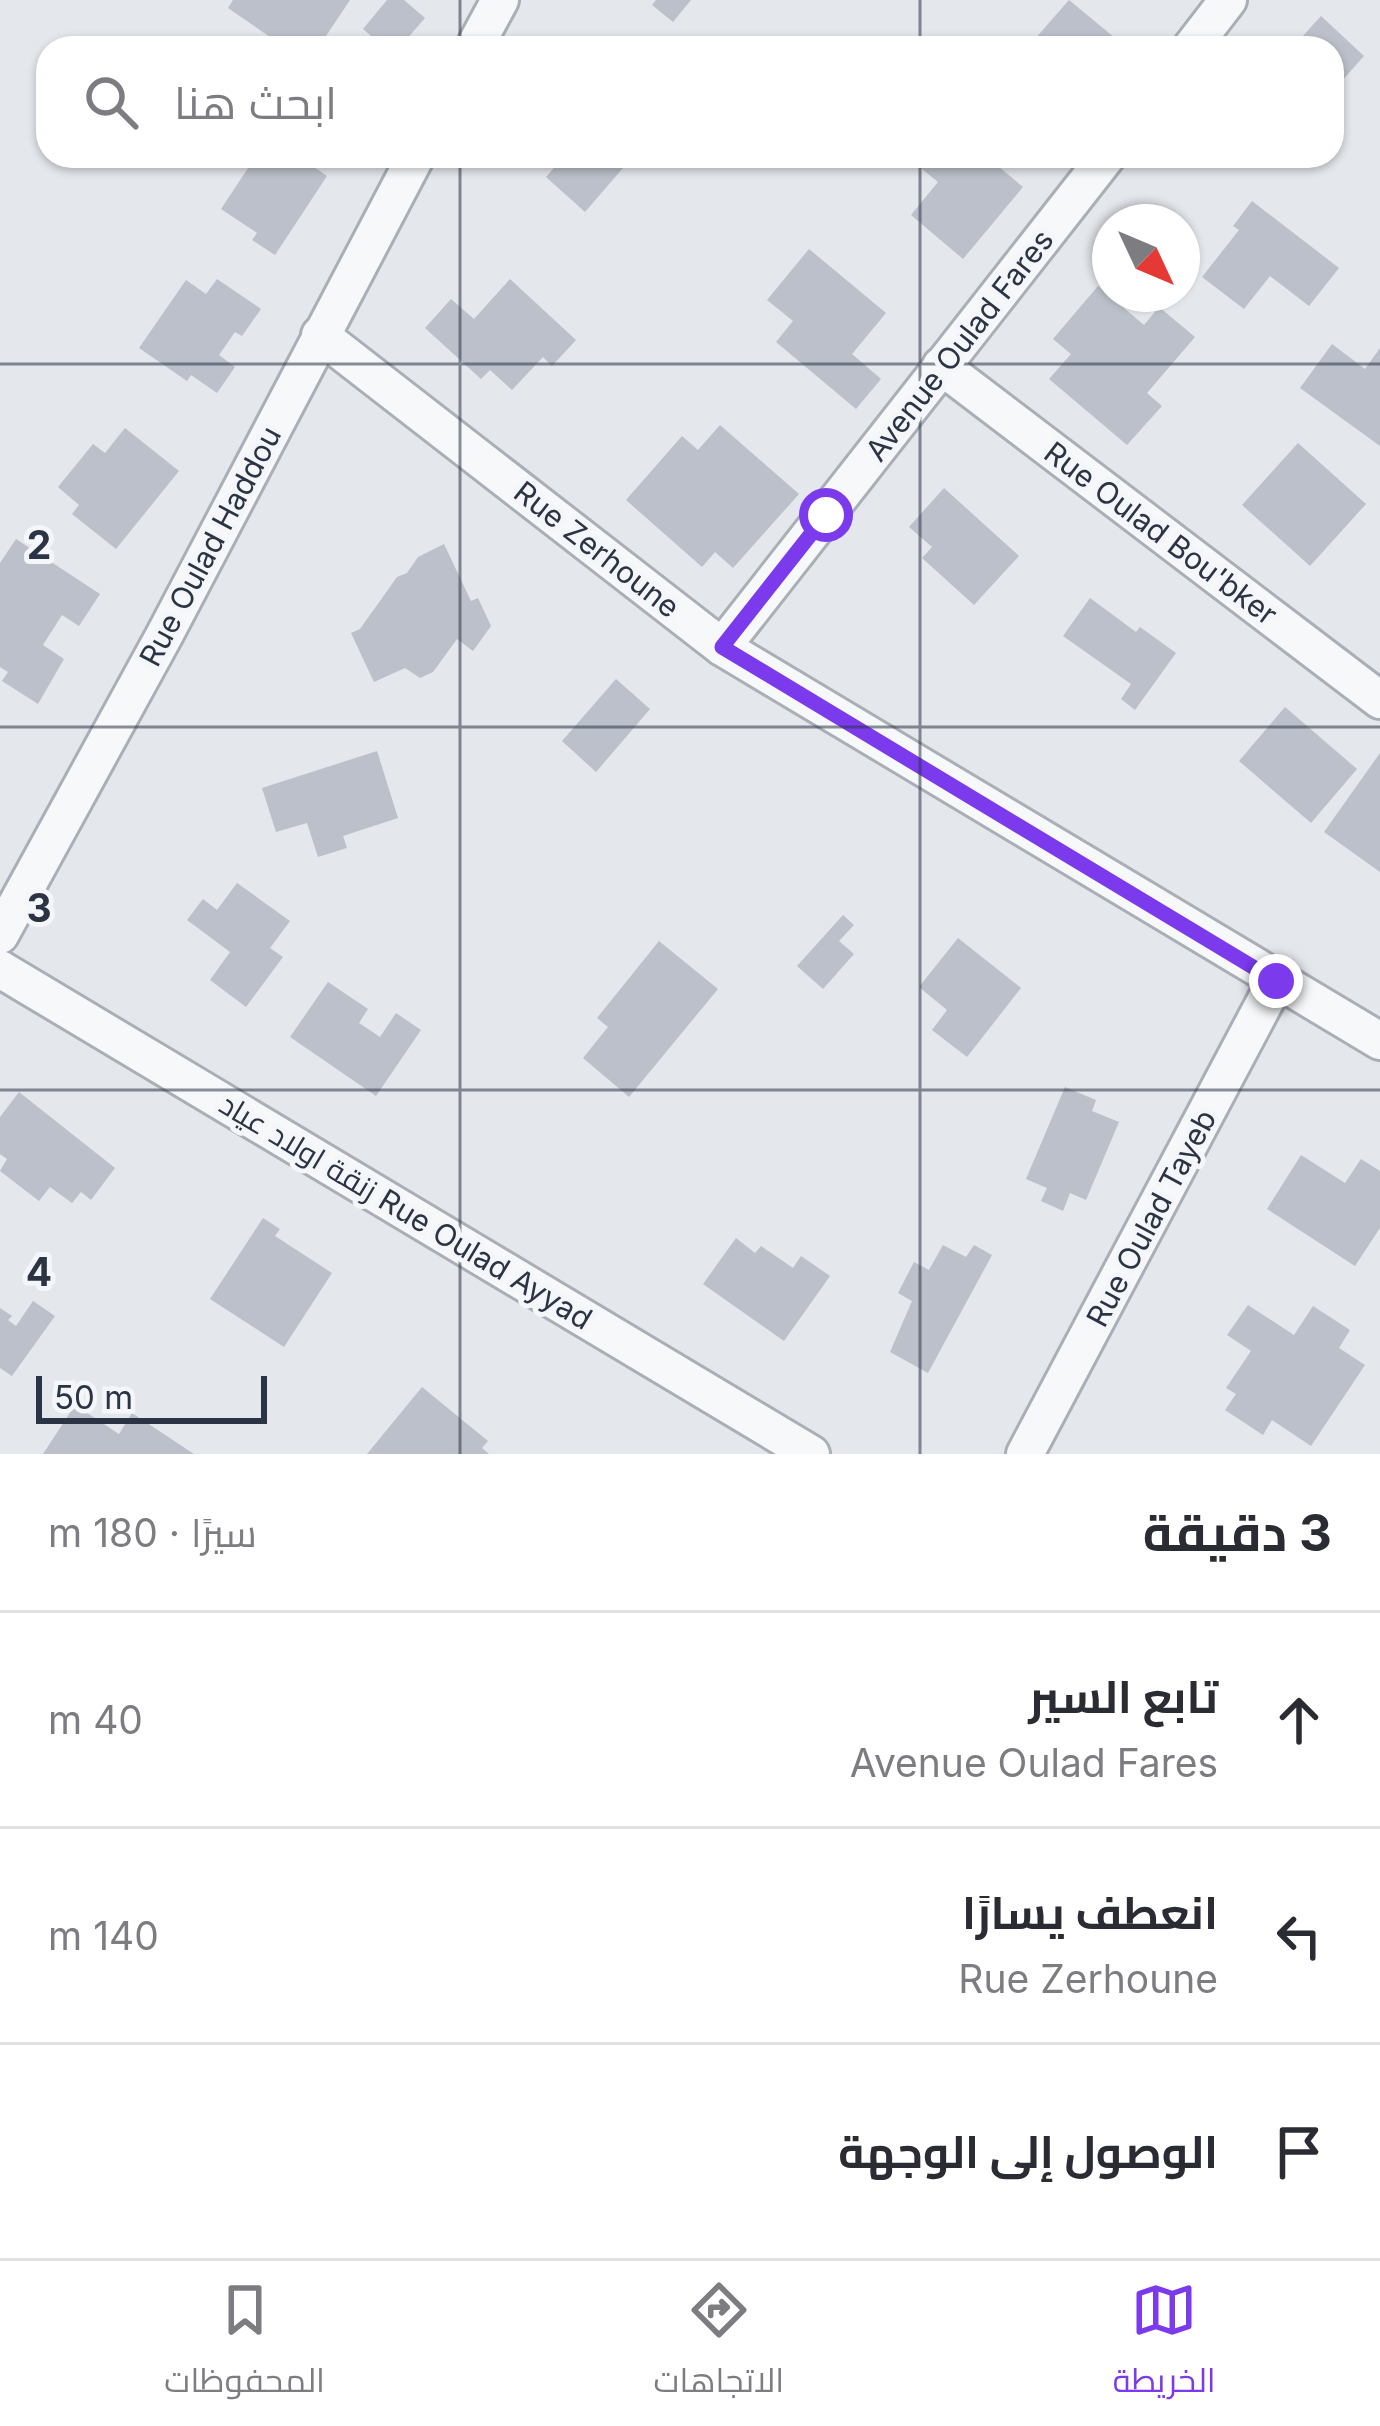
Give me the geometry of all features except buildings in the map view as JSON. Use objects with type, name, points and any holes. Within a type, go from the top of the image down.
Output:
[{"type":"street","points":[[480,36],[500,0]]},
{"type":"street","points":[[1200,36],[1228,0]]},
{"type":"street","name":"Rue Oulad Haddou","points":[[0,935],[165,634],[410,168]]},
{"type":"street","name":"Avenue Oulad Fares","points":[[722,647],[1097,168]]},
{"type":"street","name":"Rue Zerhoune","points":[[320,335],[722,647],[1380,1041]]},
{"type":"street","name":"Rue Oulad Bou'bker","points":[[940,366],[1378,696]]},
{"type":"street","name":"زنقة اولاد عياد Rue Oulad Ayyad","points":[[0,969],[811,1454]]},
{"type":"street","name":"Rue Oulad Tayeb","points":[[1025,1454],[1276,981]]},
{"type":"route","points":[[826,515],[722,647],[1276,981]]}]
